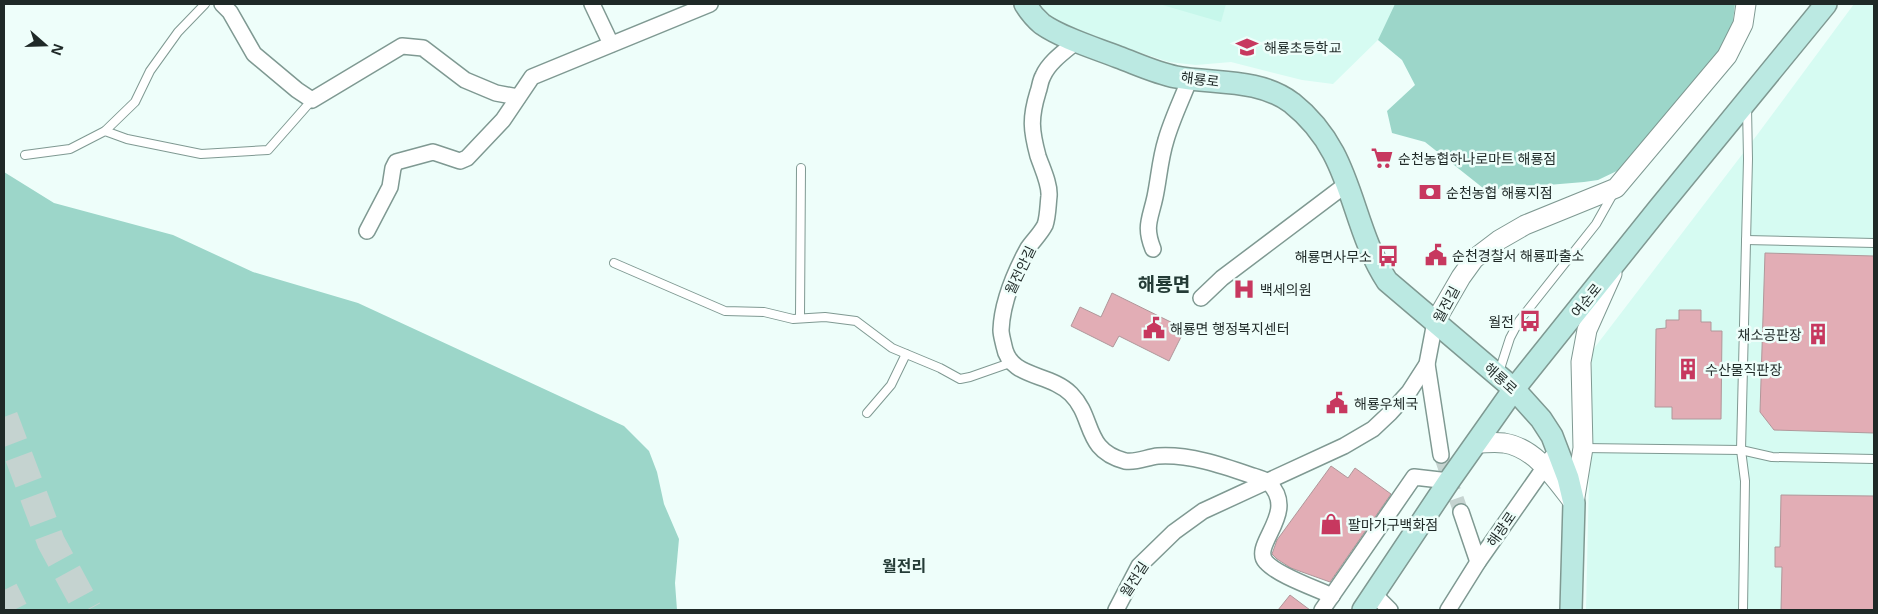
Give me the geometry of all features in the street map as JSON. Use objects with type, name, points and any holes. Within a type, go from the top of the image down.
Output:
[{"type":"main road","name":"해룡로","points":[[1025,4],[1032,15],[1043,25],[1077,41],[1160,72],[1190,78],[1256,86],[1290,102],[1307,116],[1327,139],[1344,173],[1376,264],[1387,281],[1507,382],[1541,419],[1551,458],[1568,478],[1574,504],[1571,610]]},
{"type":"main road","name":"여순로","points":[[1368,602],[1449,481],[1477,443],[1507,382],[1619,259],[1826,4]]},
{"type":"street","points":[[222,4],[230,12],[254,54],[296,90],[312,100],[402,46],[423,48],[465,80],[496,93],[518,97]]},
{"type":"street","points":[[592,4],[611,44]]},
{"type":"street","points":[[367,231],[390,187],[393,168],[396,162],[433,152],[460,160],[467,158],[503,120],[532,77],[710,4]]},
{"type":"street","name":"월전길","points":[[1116,610],[1139,566],[1174,532],[1203,511],[1344,446],[1373,429],[1390,413],[1409,392],[1427,364],[1435,322],[1461,277],[1474,259],[1499,240],[1525,226],[1616,188],[1727,56],[1743,24],[1746,4]]},
{"type":"street","name":"월전안길","points":[[1010,363],[1005,355],[1001,331],[1006,299],[1028,249],[1045,225],[1049,193],[1033,138],[1032,114],[1043,75],[1058,56],[1077,41]]},
{"type":"street","points":[[1153,249],[1148,235],[1148,223],[1160,164],[1166,139],[1190,78]]},
{"type":"street","points":[[1201,298],[1222,278],[1348,184]]},
{"type":"street","points":[[1574,504],[1584,448],[1581,362],[1587,330],[1619,259]]},
{"type":"street","points":[[1010,363],[1020,370],[1054,381],[1071,394],[1084,414],[1096,443],[1103,451],[1116,458],[1128,461],[1137,461],[1157,456],[1189,458],[1223,466],[1268,481],[1278,496],[1279,505],[1278,516],[1262,553],[1264,561],[1274,570],[1332,596]]},
{"type":"street","points":[[1427,364],[1441,455]]},
{"type":"street","points":[[1477,443],[1498,443],[1515,446],[1551,458]]},
{"type":"street","name":"해광로","points":[[1448,610],[1478,562],[1551,458]]},
{"type":"street","points":[[1322,610],[1414,477],[1449,481]]},
{"type":"street","points":[[1461,512],[1478,562]]},
{"type":"street","points":[[1368,602],[1390,610]]},
{"type":"lane","points":[[25,155],[70,149],[105,131],[135,102],[150,71],[178,32],[205,4]]},
{"type":"lane","points":[[105,131],[127,139],[201,154],[268,150],[312,100]]},
{"type":"lane","points":[[1743,610],[1745,481],[1741,450],[1748,159],[1747,100]]},
{"type":"lane","points":[[800,168],[800,318]]},
{"type":"lane","points":[[1507,382],[1510,338],[1520,321],[1596,224],[1616,188]]},
{"type":"lane","points":[[1746,240],[1874,243]]},
{"type":"lane","points":[[614,262],[725,311],[764,312],[793,319],[826,317],[856,321],[892,348],[960,378],[970,377],[1010,363]]},
{"type":"lane","points":[[867,413],[891,385],[906,354]]},
{"type":"lane","points":[[1584,448],[1741,450],[1772,457],[1874,458]]},
{"type":"shaded area","name":"해룡초등학교","points":[[1037,4],[1397,4],[1383,35],[1333,84],[1302,80],[1231,62],[1196,65],[1169,62],[1059,24]]},
{"type":"shaded area","points":[[1159,4],[1226,4],[1221,22]]},
{"type":"shaded area","points":[[1395,4],[1735,4],[1733,21],[1724,48],[1621,169],[1598,180],[1502,189],[1483,188],[1425,142],[1392,133],[1387,111],[1415,85],[1402,60],[1378,40]]},
{"type":"shaded area","points":[[1854,4],[1874,4],[1874,610],[1586,610],[1592,351],[1757,135]]},
{"type":"shaded area","points":[[4,172],[54,203],[173,235],[253,272],[358,303],[624,426],[649,451],[657,472],[664,504],[679,539],[675,583],[677,610],[4,610]]},
{"type":"building","name":"채소공판장","points":[[1765,253],[1874,256],[1874,433],[1774,430],[1760,412]]},
{"type":"building","name":"해룡면 행정복지센터","points":[[1112,293],[1185,329],[1169,361],[1119,336],[1113,347],[1071,326],[1080,307],[1101,317]]},
{"type":"building","name":"수산물직판장","points":[[1679,310],[1701,310],[1701,322],[1711,322],[1711,331],[1722,331],[1721,419],[1672,419],[1672,407],[1655,407],[1656,329],[1666,328],[1666,320],[1679,320]]},
{"type":"building","name":"팔마가구백화점","points":[[1331,466],[1348,478],[1355,468],[1391,494],[1330,582],[1291,568],[1272,554],[1277,540]]},
{"type":"building","points":[[1781,495],[1874,496],[1874,610],[1781,610],[1782,567],[1775,567],[1775,547],[1780,547]]},
{"type":"building","points":[[1290,595],[1310,610],[1278,610]]},
{"type":"tunnel","points":[[4,417],[51,542],[88,610]]},
{"type":"tunnel","points":[[1441,455],[1461,512]]},
{"type":"tunnel","points":[[4,590],[14,610]]},
{"type":"place","name":"해룡초등학교","points":[[1247,47]]},
{"type":"place","name":"순천농협하나로마트 해룡점","points":[[1382,158]]},
{"type":"place","name":"순천농협 해룡지점","points":[[1430,192]]},
{"type":"place","name":"순천경찰서 해룡파출소","points":[[1436,255]]},
{"type":"place","name":"해룡면사무소","points":[[1388,256]]},
{"type":"place","name":"백세의원","points":[[1244,289]]},
{"type":"place","name":"월전","points":[[1530,321]]},
{"type":"place","name":"해룡면 행정복지센터","points":[[1154,328]]},
{"type":"place","name":"채소공판장","points":[[1818,334]]},
{"type":"place","name":"수산물직판장","points":[[1688,369]]},
{"type":"place","name":"해룡우체국","points":[[1337,403]]},
{"type":"place","name":"팔마가구백화점","points":[[1331,524]]},
{"type":"district","name":"해룡면","points":[[1164,284]]},
{"type":"district","name":"월전리","points":[[904,566]]}]
